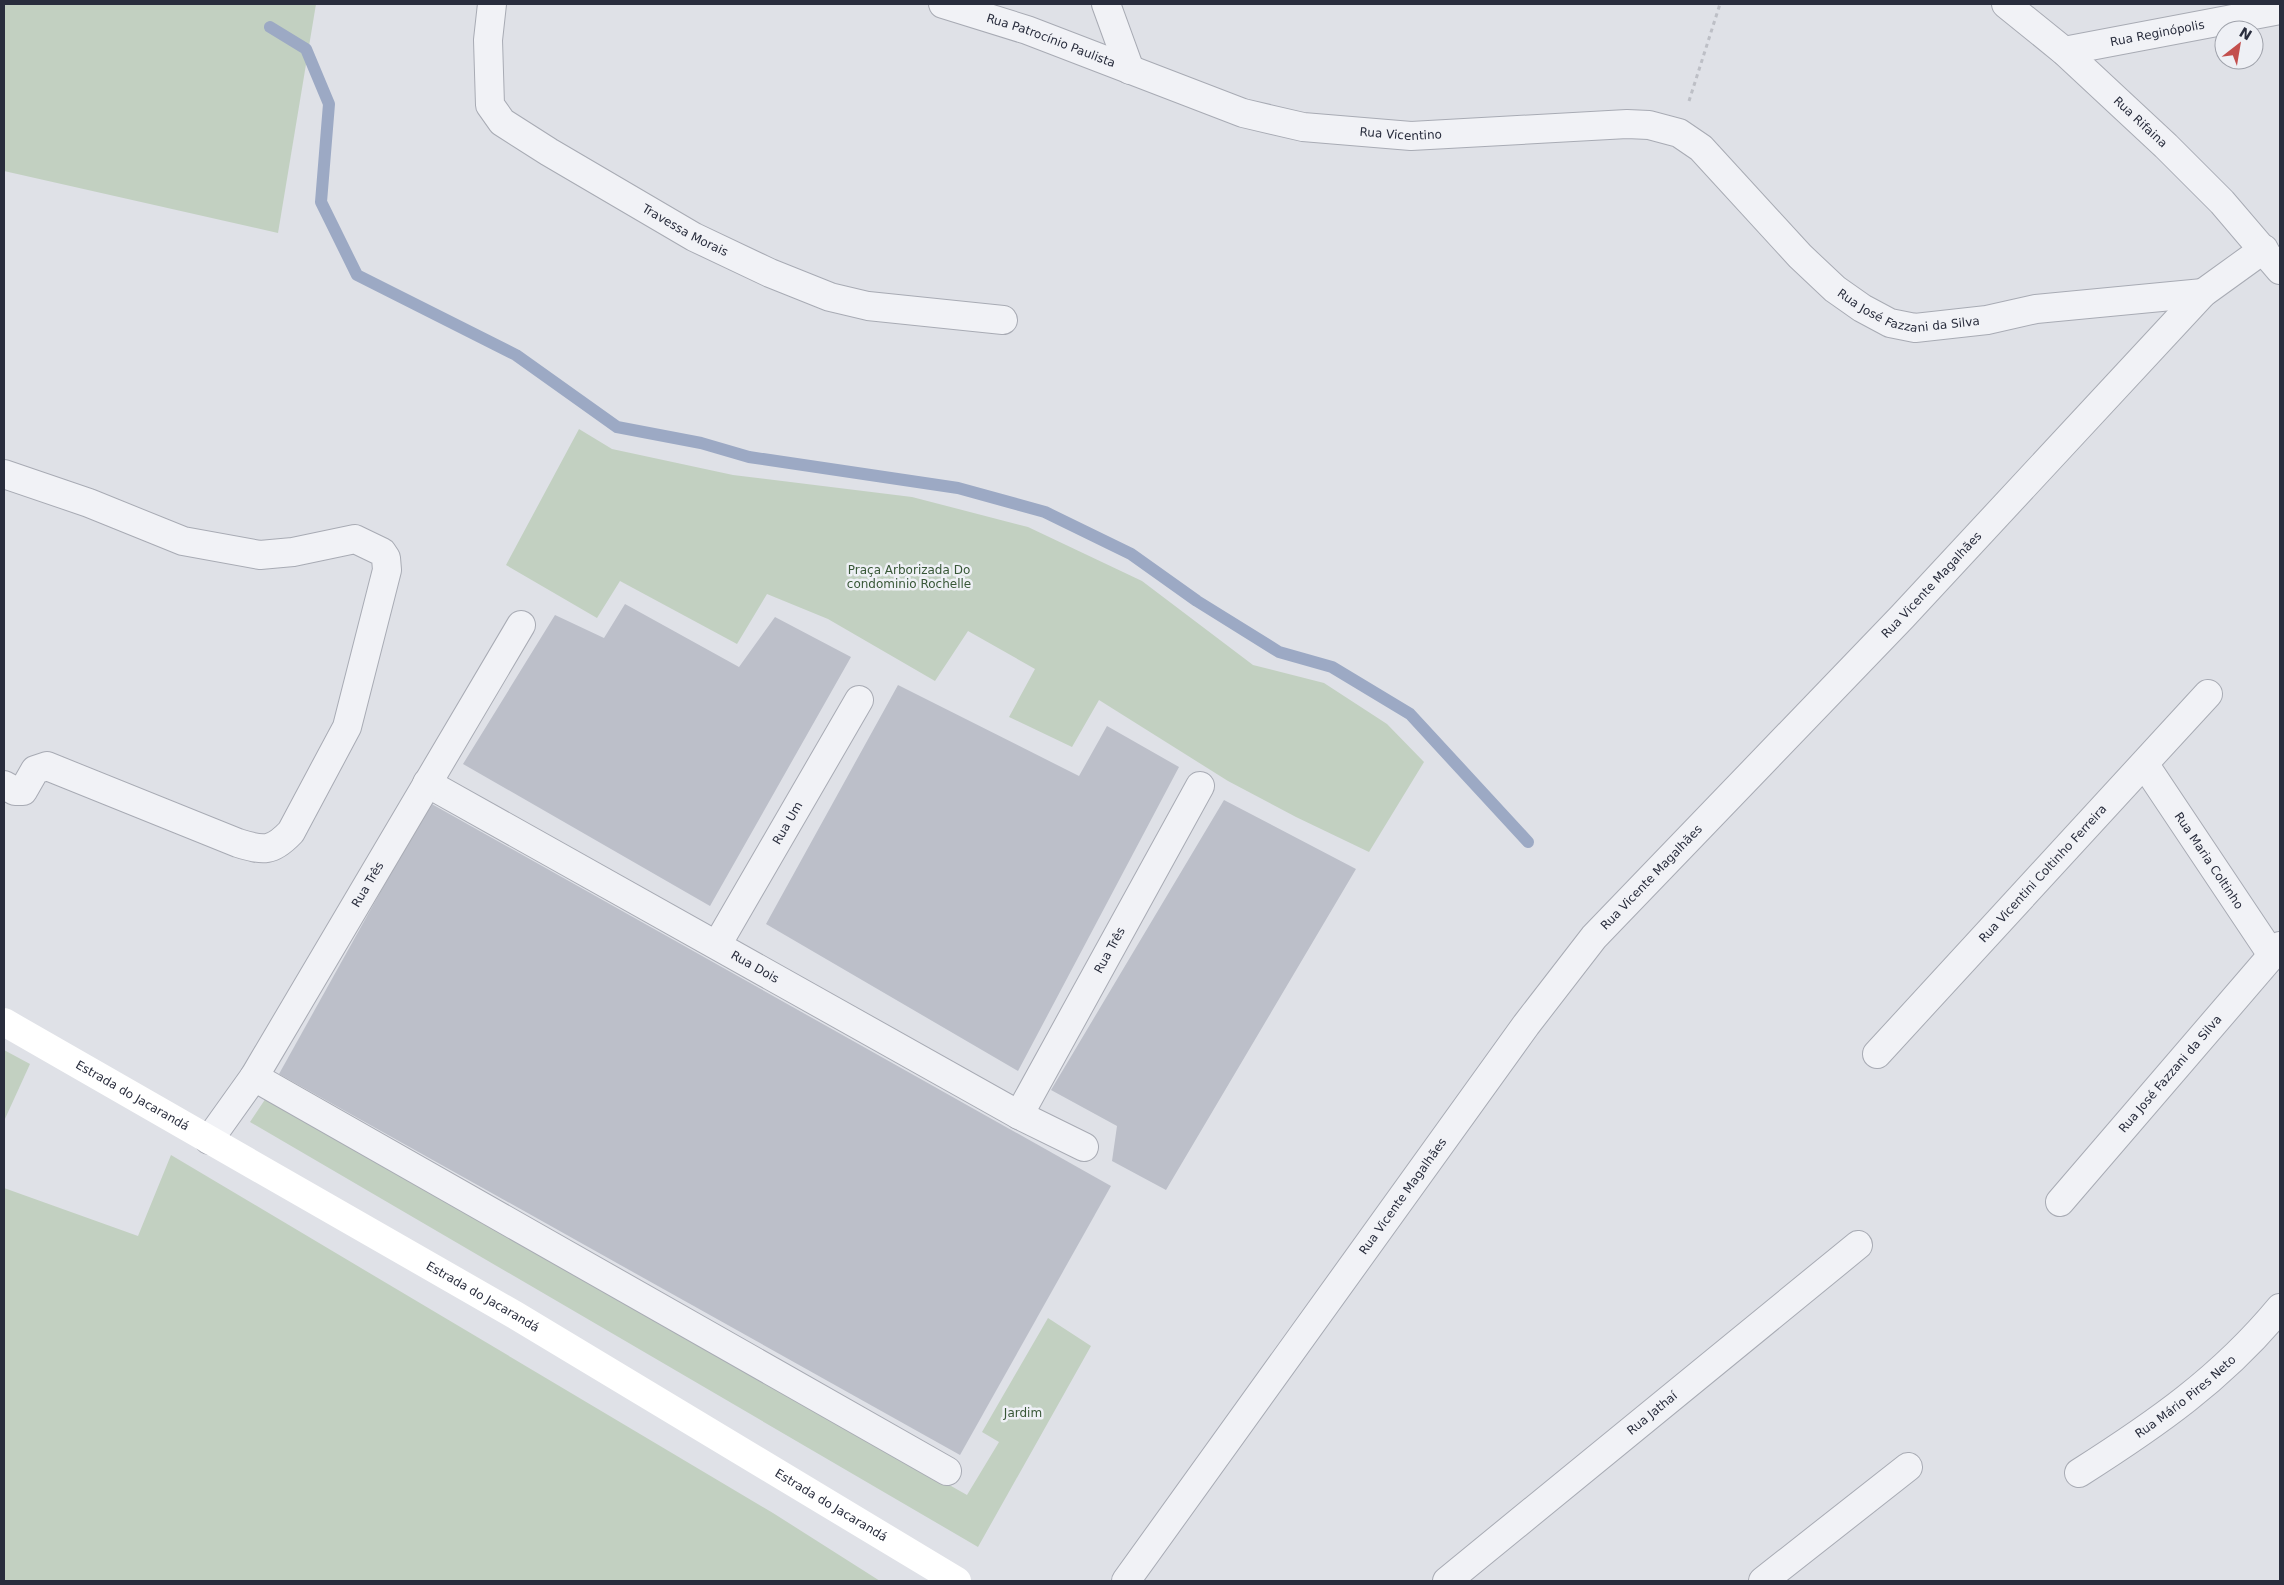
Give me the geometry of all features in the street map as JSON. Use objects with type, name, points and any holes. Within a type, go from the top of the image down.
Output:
[{"type":"street","name":"Travessa Morais","points":[[492,4],[488,40],[490,105],[502,122],[549,152],[694,237],[770,273],[830,297],[868,306],[1003,320]]},
{"type":"street","name":"Rua Patrocínio Paulista","points":[[943,4],[1027,30],[1130,70]]},
{"type":"street","points":[[1106,4],[1130,70]]},
{"type":"street","name":"Rua Rifaina","points":[[2006,4],[2064,51],[2222,202],[2272,260]]},
{"type":"street","name":"Rua Reginópolis","points":[[2064,51],[2280,10]]},
{"type":"street","name":"Rua Vicentino","points":[[1130,70],[1243,113],[1303,127],[1355,133],[1411,136],[1627,124],[1649,125],[1679,132]]},
{"type":"street","name":"Rua José Fazzani da Silva","points":[[1679,132],[1701,148],[1800,256],[1834,289],[1862,308],[1890,323],[1915,328],[1987,320],[2036,309],[2204,293]]},
{"type":"street","name":"Rua Vicente Magalhães","points":[[1126,1581],[1526,1025],[1594,937],[1902,617],[2204,293],[2272,260]]},
{"type":"street","points":[[4,474],[89,502],[183,541],[260,555],[293,552],[355,539],[382,552],[386,558],[387,570],[348,727],[291,832],[279,844],[268,849],[254,848],[238,843],[47,766],[35,770],[23,791],[15,791],[4,785]]},
{"type":"street","name":"Rua Três","points":[[209,1140],[254,1077],[521,625]]},
{"type":"street","name":"Rua Vicentini Coltinho Ferreira","points":[[1877,1054],[2145,765],[2208,694]]},
{"type":"street","name":"Rua Um","points":[[717,945],[859,700]]},
{"type":"street","name":"Rua Maria Coltinho","points":[[2145,765],[2276,951]]},
{"type":"street","name":"Rua Dois","points":[[427,784],[1019,1115],[1084,1146]]},
{"type":"street","name":"Rua Três","points":[[1019,1115],[1200,786]]},
{"type":"street","name":"Rua José Fazzani da Silva","points":[[2060,1202],[2276,951]]},
{"type":"street","name":"Estrada do Jacarandá","points":[[4,1022],[515,1315],[957,1581]]},
{"type":"street","points":[[254,1077],[947,1471]]},
{"type":"street","name":"Rua Jathaí","points":[[1447,1581],[1858,1245]]},
{"type":"street","name":"Rua Mário Pires Neto","points":[[2079,1473],[2141,1433],[2201,1389],[2262,1329],[2280,1308]]},
{"type":"street","points":[[1763,1581],[1908,1467]]},
{"type":"path","points":[[1679,132],[1720,4]]},
{"type":"green space","points":[[4,4],[316,4],[278,233],[4,171]]},
{"type":"green space","name":"Praça Arborizada Do condominio Rochelle","points":[[579,429],[612,449],[733,475],[912,497],[1028,527],[1142,581],[1253,665],[1324,683],[1387,724],[1424,762],[1369,852],[1296,817],[1228,781],[1099,700],[1072,747],[1009,717],[1035,669],[968,631],[935,681],[828,619],[767,594],[737,644],[620,581],[597,618],[506,565]]},
{"type":"green space","points":[[4,1050],[30,1064],[4,1121]]},
{"type":"green space","name":"Jardim","points":[[266,1098],[967,1495],[999,1442],[982,1432],[1048,1318],[1091,1346],[978,1547],[250,1122]]},
{"type":"green space","points":[[171,1155],[773,1513],[880,1581],[4,1581],[4,1188],[138,1236]]},
{"type":"building","points":[[625,604],[739,667],[775,617],[851,657],[710,906],[463,764],[555,615],[604,638]]},
{"type":"building","points":[[898,685],[1079,776],[1107,726],[1179,767],[1018,1071],[766,924]]},
{"type":"building","points":[[1224,800],[1356,869],[1166,1190],[1112,1161],[1117,1126],[1051,1090]]},
{"type":"building","points":[[430,803],[1111,1186],[960,1455],[279,1074]]},
{"type":"waterway","points":[[270,27],[306,49],[329,104],[321,202],[357,275],[516,355],[617,427],[701,443],[749,457],[958,488],[1045,512],[1131,554],[1197,601],[1279,652],[1332,667],[1410,714],[1528,842]]}]
